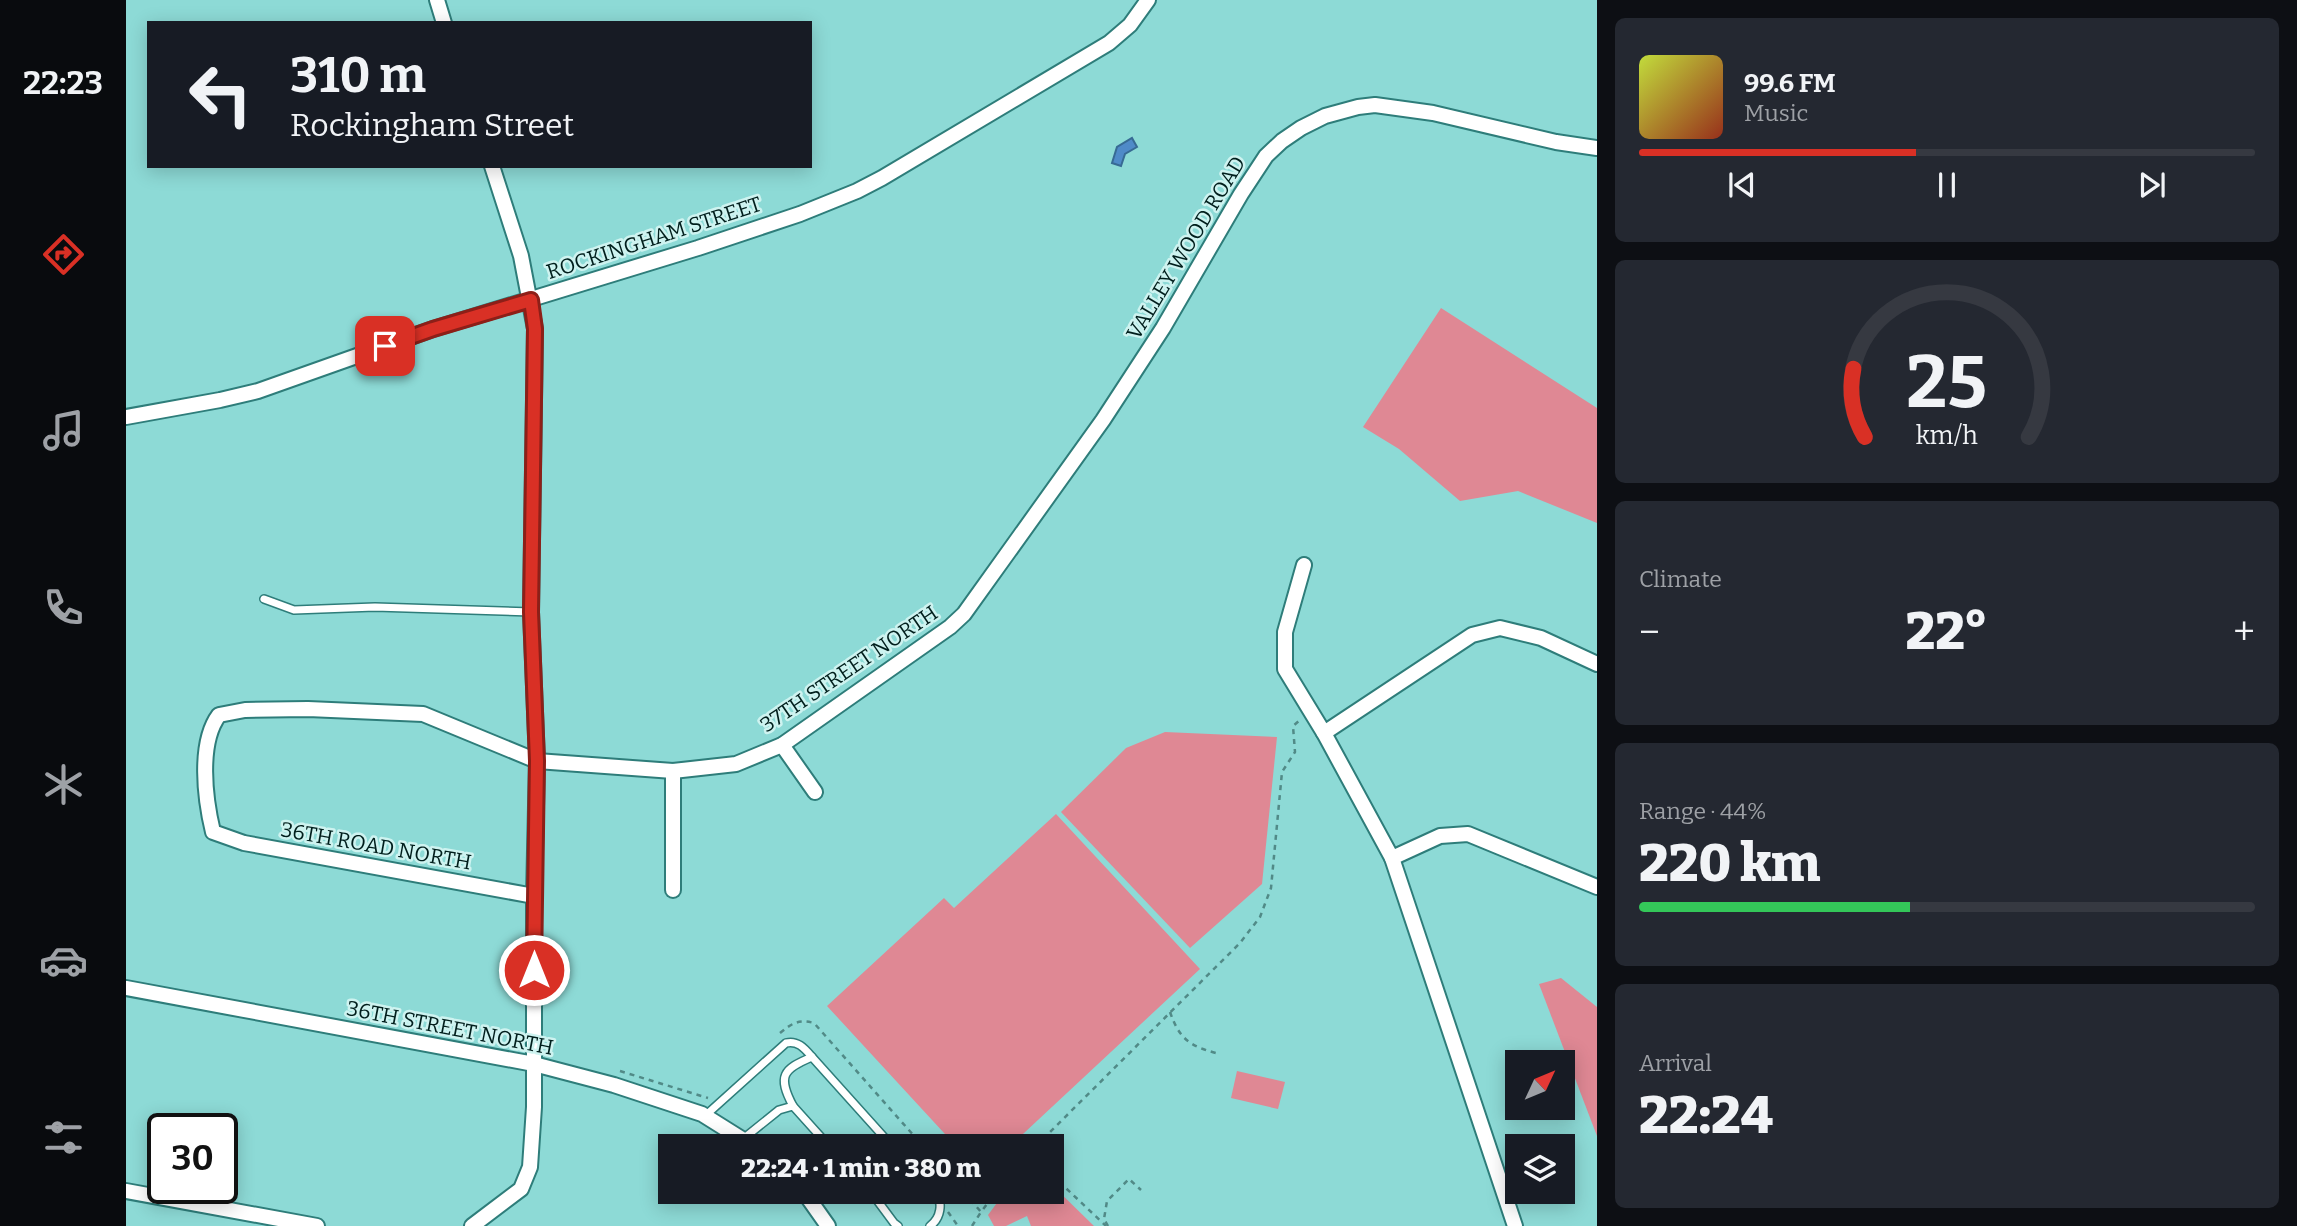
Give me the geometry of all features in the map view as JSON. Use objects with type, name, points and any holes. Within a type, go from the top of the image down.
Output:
[{"type":"street","points":[[437,0],[443,21]]},
{"type":"street","name":"ROCKINGHAM STREET","points":[[126,418],[258,391],[433,329],[800,214],[857,191],[1109,43],[1130,25],[1148,0]]},
{"type":"street","name":"VALLEY WOOD ROAD","points":[[1015,545],[1135,372],[1260,166],[1274,149],[1292,135],[1325,116],[1358,107],[1388,105],[1556,142],[1597,148]]},
{"type":"street","points":[[472,1226],[521,1189],[530,1167],[534,1064],[537,761],[531,612],[535,329],[516,235],[493,168]]},
{"type":"street","name":"37TH STREET NORTH","points":[[213,832],[205,799],[212,724],[219,715],[245,710],[423,714],[537,761],[673,771],[736,764],[782,745],[950,627],[973,604],[1015,545]]},
{"type":"street","points":[[1304,565],[1285,632],[1285,670],[1324,733],[1392,858],[1515,1226]]},
{"type":"street","points":[[1324,733],[1472,635],[1500,628],[1541,638],[1597,664]]},
{"type":"street","points":[[782,745],[815,792]]},
{"type":"street","points":[[673,771],[673,890]]},
{"type":"street","name":"36TH ROAD NORTH","points":[[213,832],[244,843],[534,896]]},
{"type":"street","points":[[1392,858],[1440,836],[1468,834],[1597,887]]},
{"type":"street","name":"36TH STREET NORTH","points":[[126,988],[534,1064],[614,1085],[705,1116],[734,1134]]},
{"type":"street","points":[[126,1191],[317,1226]]},
{"type":"street","points":[[812,1204],[828,1226]]},
{"type":"lane","points":[[264,599],[294,610],[375,607],[531,612]]},
{"type":"lane","points":[[705,1116],[786,1043],[792,1042],[800,1045],[813,1057],[881,1134]]},
{"type":"lane","points":[[813,1057],[791,1066],[784,1075],[784,1089],[793,1106],[819,1134]]},
{"type":"lane","points":[[756,1134],[779,1110],[793,1106]]},
{"type":"lane","points":[[879,1204],[898,1226]]},
{"type":"lane","points":[[930,1226],[940,1211],[940,1204]]},
{"type":"path","points":[[1048,1134],[1240,943],[1260,917],[1271,888],[1282,772],[1295,752],[1293,726],[1312,714]]},
{"type":"path","points":[[1170,1012],[1176,1028],[1196,1048],[1216,1053]]},
{"type":"path","points":[[1107,1226],[1104,1220],[1107,1201],[1129,1179],[1141,1190]]},
{"type":"path","points":[[1064,1186],[1107,1226]]},
{"type":"path","points":[[974,1204],[981,1212]]},
{"type":"path","points":[[972,1226],[987,1204]]},
{"type":"shaded area","points":[[1441,308],[1597,408],[1597,523],[1518,491],[1460,501],[1399,449],[1363,427]]},
{"type":"shaded area","points":[[1165,732],[1277,737],[1262,884],[1190,948],[1061,812],[1126,748]]},
{"type":"shaded area","points":[[1056,814],[1200,969],[1023,1134],[945,1134],[827,1006],[944,898],[954,908]]},
{"type":"shaded area","points":[[1561,978],[1597,1007],[1597,1136],[1575,1078],[1575,1050],[1564,1050],[1539,984]]},
{"type":"shaded area","points":[[1237,1071],[1285,1082],[1278,1109],[1231,1098]]},
{"type":"shaded area","points":[[1064,1197],[1094,1226],[1031,1226],[1027,1216],[1006,1226],[994,1226],[988,1215],[996,1204],[1064,1204]]},
{"type":"water","points":[[1132,138],[1137,147],[1125,154],[1121,166],[1112,163],[1117,147]]},
{"type":"route","points":[[385,346],[531,300],[535,329],[531,612],[537,761],[534,970]]}]
